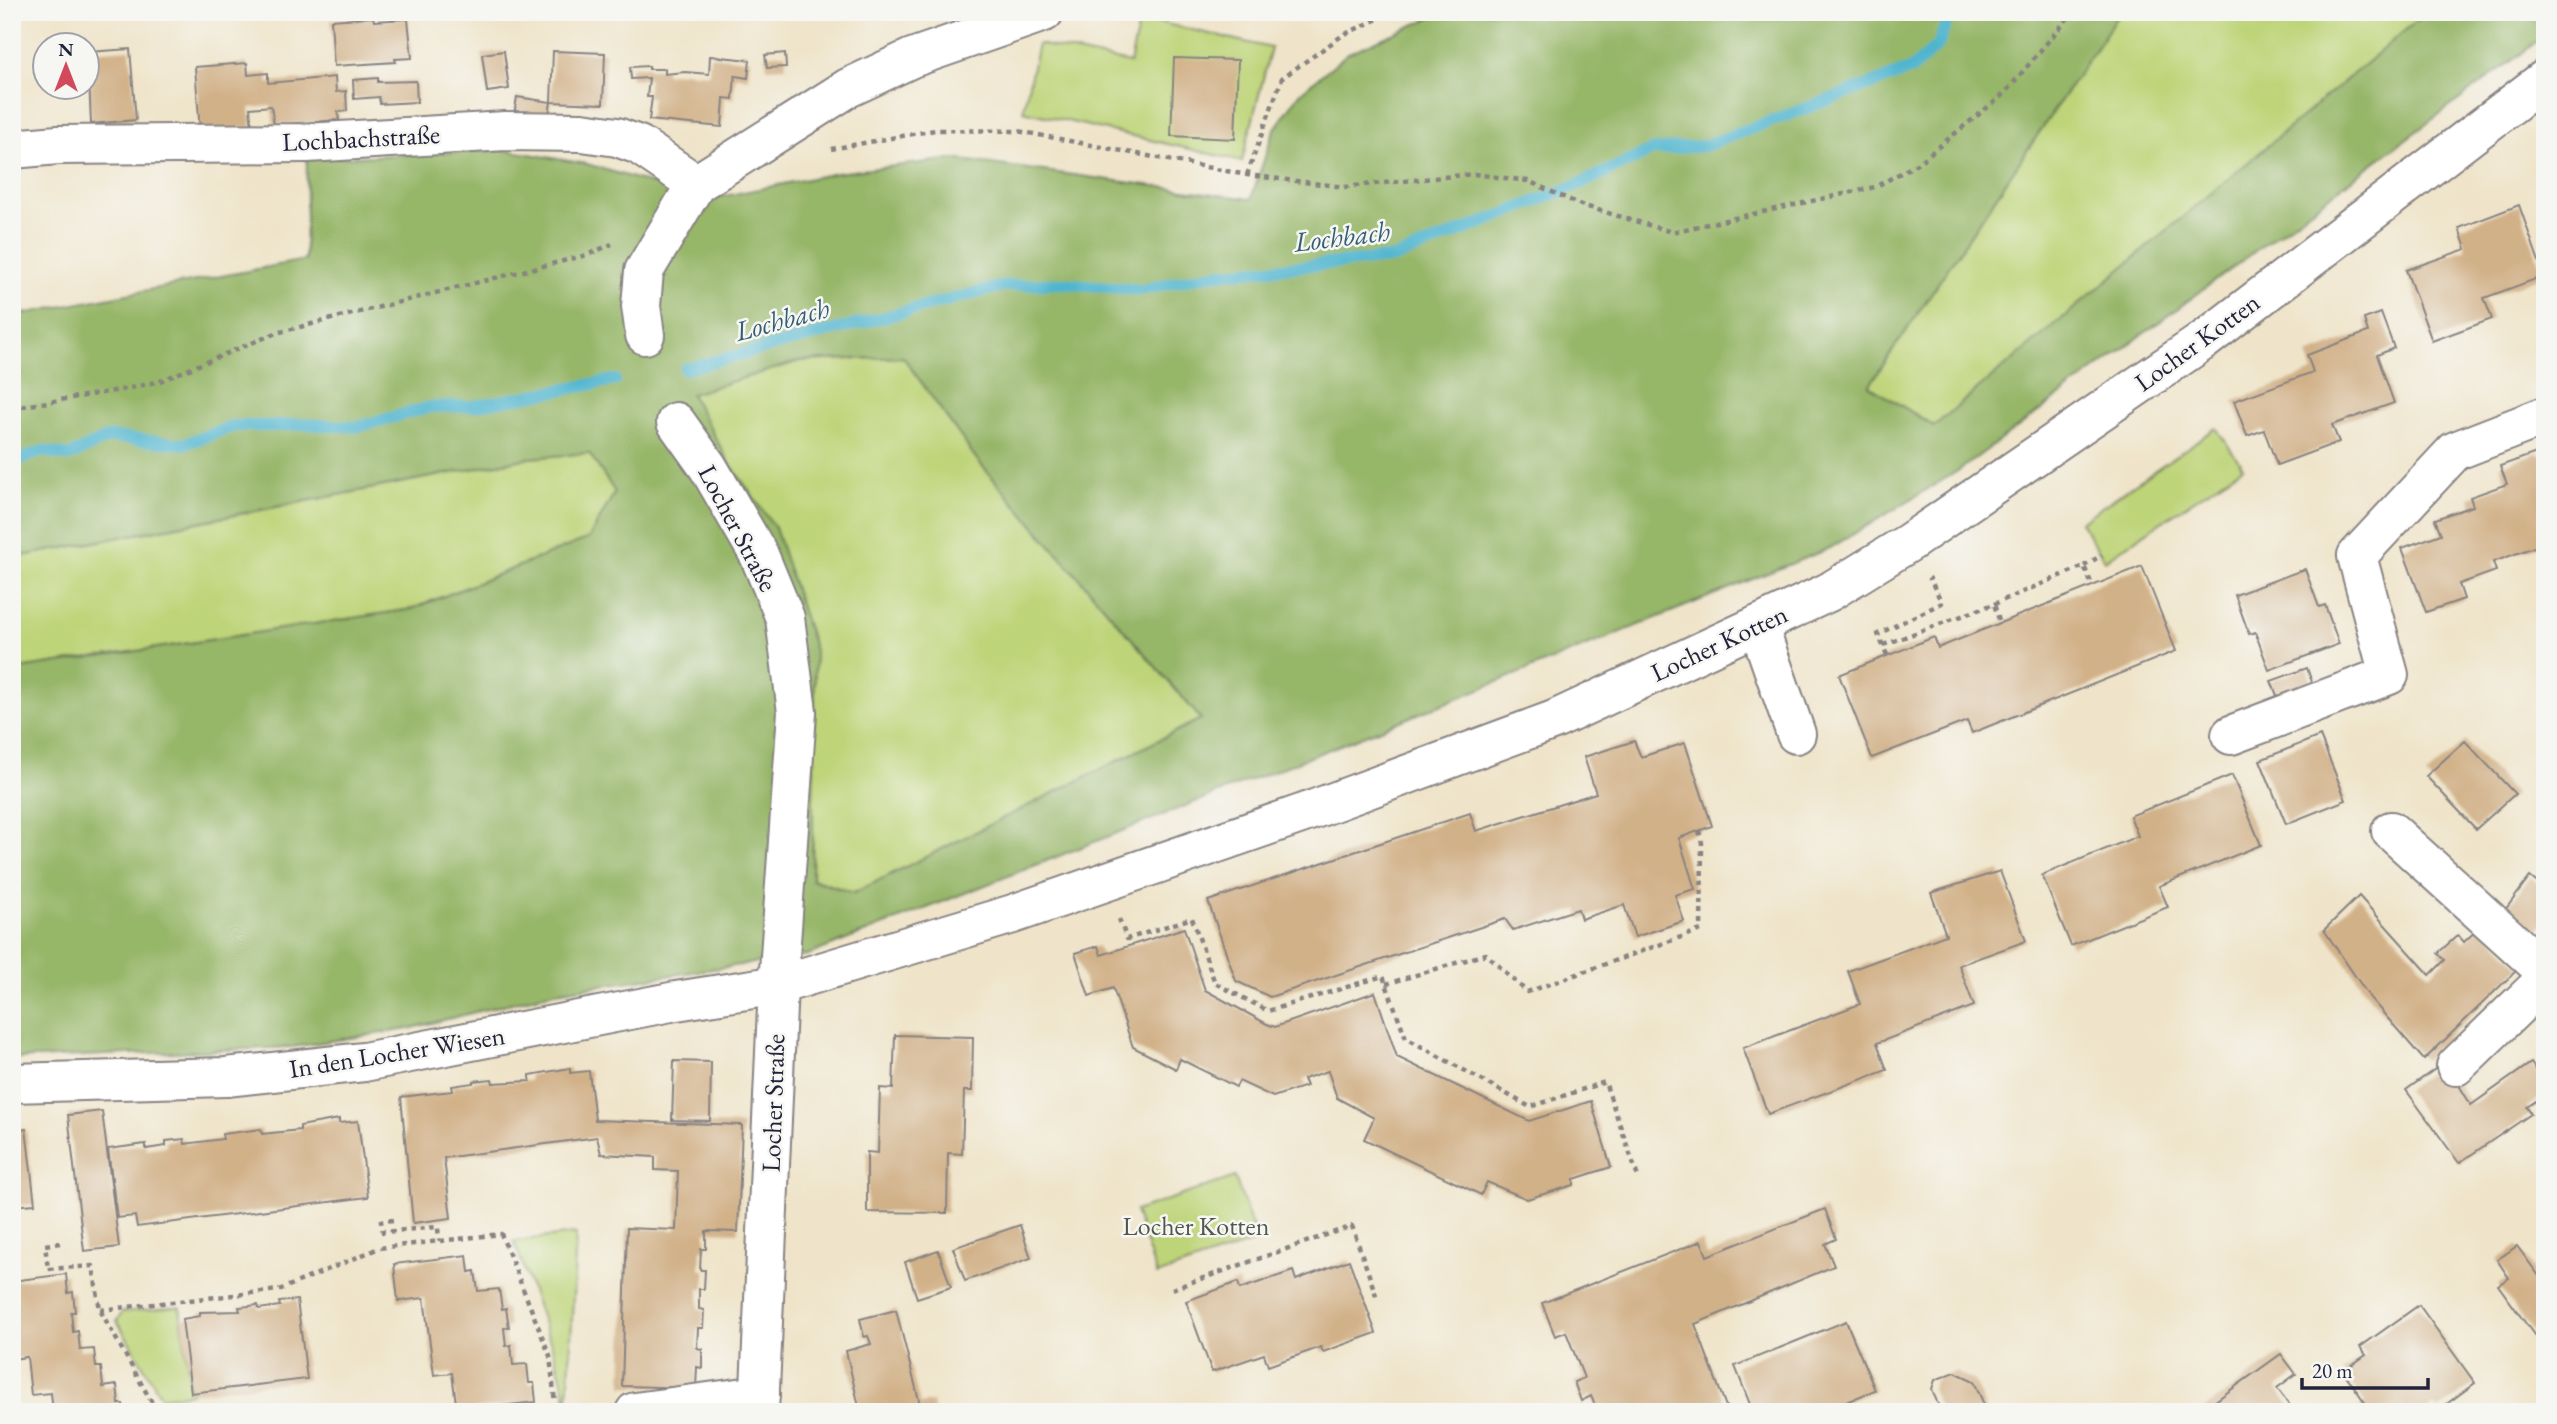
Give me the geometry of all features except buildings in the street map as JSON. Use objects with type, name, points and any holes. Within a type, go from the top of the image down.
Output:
[{"type":"street","points":[[645,335],[641,306],[644,271],[696,184],[848,88],[912,58],[1044,12]]},
{"type":"street","name":"Locher Kotten","points":[[778,985],[1013,914],[1301,814],[1554,720],[1829,592],[1910,542],[2192,348],[2545,79]]},
{"type":"street","name":"Lochbachstraße","points":[[12,149],[58,145],[307,143],[505,131],[582,132],[617,137],[639,145],[696,184]]},
{"type":"street","points":[[2231,735],[2389,675],[2357,556],[2455,451],[2545,416]]},
{"type":"street","name":"Locher Straße","points":[[676,422],[708,467],[759,555],[785,618],[797,712],[778,985],[760,1404]]},
{"type":"street","points":[[1758,625],[1796,734]]},
{"type":"street","points":[[2391,831],[2545,971]]},
{"type":"street","points":[[2456,1066],[2545,981]]},
{"type":"street","name":"In den Locher Wiesen","points":[[12,1083],[226,1077],[364,1062],[778,985]]},
{"type":"street","points":[[635,1412],[760,1404]]},
{"type":"path","points":[[1247,175],[1282,78],[1343,35],[1392,12]]},
{"type":"path","points":[[828,150],[935,130],[1018,131],[1247,175],[1345,187],[1474,174],[1528,181],[1581,205],[1672,232],[1875,187],[1917,163],[2003,94],[2073,12]]},
{"type":"path","points":[[12,408],[160,381],[276,333],[587,255],[624,239]]},
{"type":"path","points":[[1883,645],[1994,604],[2084,566],[2102,555]]},
{"type":"path","points":[[2084,566],[2092,585]]},
{"type":"path","points":[[1887,655],[1878,634],[1942,603]]},
{"type":"path","points":[[1994,604],[2000,623]]},
{"type":"path","points":[[1386,984],[1486,954],[1527,992],[1700,930],[1702,843],[1699,831]]},
{"type":"path","points":[[1127,939],[1192,918],[1215,983],[1268,1010],[1383,976],[1406,1038],[1530,1107],[1605,1082],[1639,1180]]},
{"type":"path","points":[[393,1220],[381,1221],[383,1232],[438,1227],[439,1241]]},
{"type":"path","points":[[1172,1289],[1352,1226],[1378,1301]]},
{"type":"path","points":[[100,1310],[278,1290],[379,1248],[501,1234],[550,1356],[556,1412]]},
{"type":"path","points":[[60,1243],[45,1245],[48,1269],[93,1266],[100,1310],[155,1408],[180,1404],[181,1412]]},
{"type":"green space","points":[[1444,12],[2120,12],[1869,386],[1934,426],[2427,12],[2545,12],[2545,36],[1961,469],[1830,548],[808,955],[555,992],[408,1029],[292,1047],[12,1059],[12,670],[412,609],[589,538],[615,492],[589,453],[529,458],[12,558],[12,316],[305,260],[307,159],[506,150],[587,164],[705,200],[836,173],[954,159],[1251,199],[1274,130],[1301,92],[1348,53]],"holes":[[[903,357],[978,461],[1201,719],[854,893],[812,880],[815,651],[775,528],[730,464],[691,394],[800,361]]]},
{"type":"green space","points":[[2120,12],[2427,12],[1935,426],[1869,386]]},
{"type":"green space","points":[[1140,18],[1271,48],[1242,161],[1023,111],[1038,44],[1130,63]]},
{"type":"green space","points":[[903,357],[978,461],[1201,719],[854,893],[812,879],[815,651],[775,528],[730,464],[690,394],[800,361]]},
{"type":"green space","points":[[2216,428],[2243,467],[2105,560],[2080,522]]},
{"type":"green space","points":[[589,453],[615,492],[589,538],[412,609],[12,670],[12,558],[529,458]]},
{"type":"green space","name":"Locher Kotten","points":[[1235,1177],[1257,1241],[1157,1275],[1135,1211]]},
{"type":"green space","points":[[576,1234],[568,1403],[555,1355],[514,1241]]},
{"type":"green space","points":[[180,1307],[191,1393],[162,1398],[117,1321],[122,1312]]},
{"type":"waterway","name":"Lochbach","points":[[685,369],[1003,286],[1062,283],[1141,290],[1213,274],[1394,258],[1584,182],[1653,150],[1704,146],[1912,69],[1938,45],[1951,12]]},
{"type":"waterway","name":"Lochbach","points":[[12,462],[43,451],[69,456],[109,437],[184,444],[234,426],[303,424],[357,427],[431,407],[473,406],[615,380]]}]
